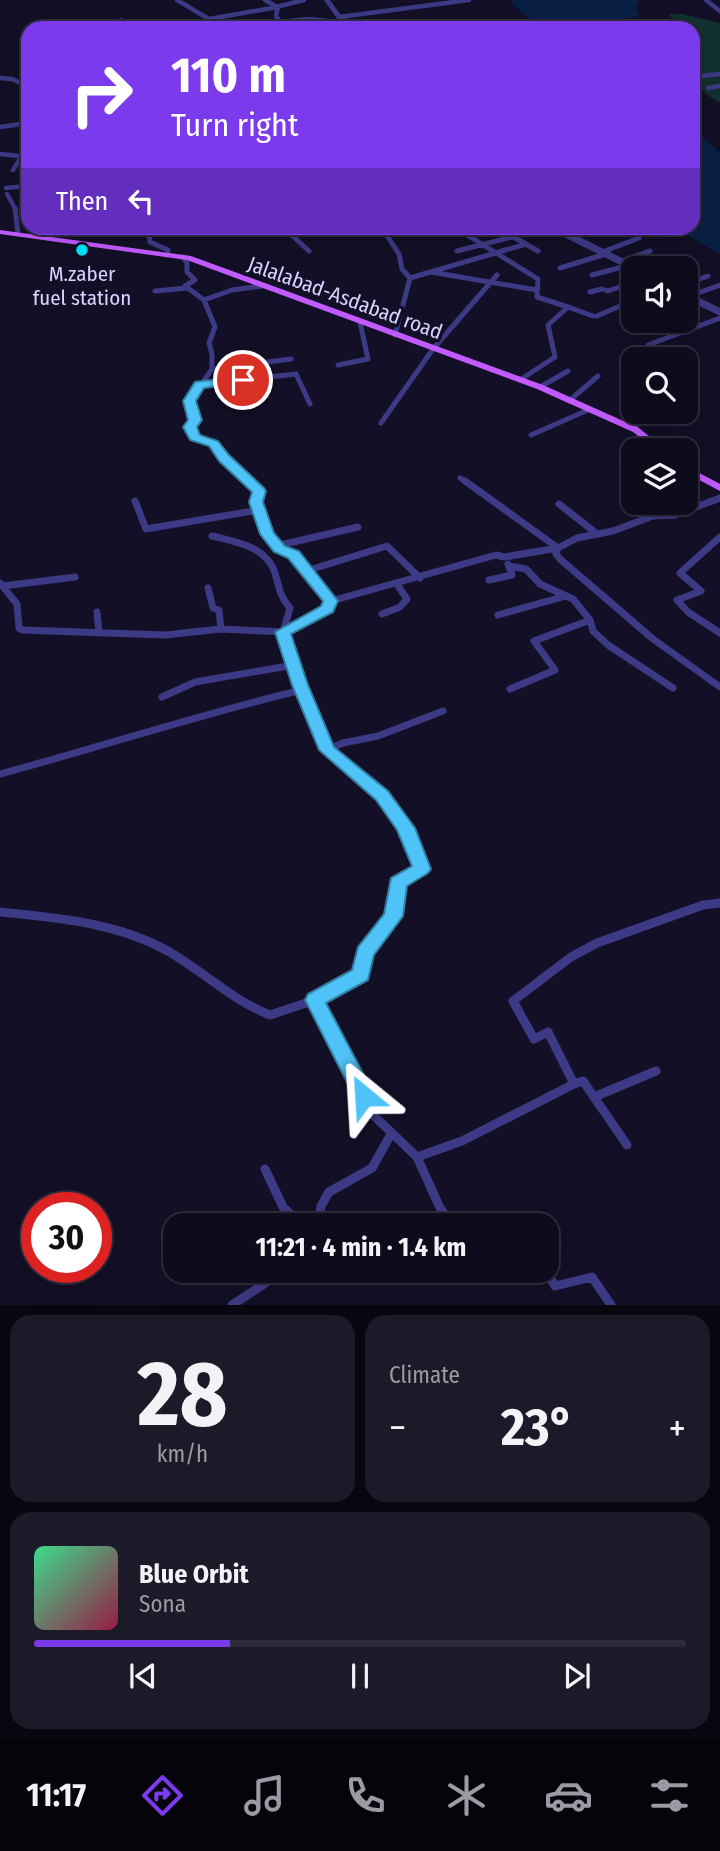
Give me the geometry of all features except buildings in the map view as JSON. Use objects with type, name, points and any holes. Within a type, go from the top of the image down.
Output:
[{"type":"main road","name":"Jalalabad-Asdabad road","points":[[0,232],[21,234]]},
{"type":"main road","name":"Jalalabad-Asdabad road","points":[[25,235],[183,257],[540,387],[636,430],[646,438]]},
{"type":"main road","points":[[698,476],[720,488]]},
{"type":"street","points":[[177,0],[209,19],[304,0]]},
{"type":"street","points":[[265,0],[277,7]]},
{"type":"street","points":[[327,0],[344,21]]},
{"type":"street","points":[[339,17],[469,0]]},
{"type":"street","points":[[706,0],[720,15]]},
{"type":"street","points":[[277,7],[276,16],[279,21]]},
{"type":"street","points":[[290,21],[322,21]]},
{"type":"street","points":[[700,76],[720,74]]},
{"type":"street","points":[[0,79],[12,79],[21,83]]},
{"type":"street","points":[[708,88],[720,86]]},
{"type":"street","points":[[0,127],[21,125]]},
{"type":"street","points":[[1,154],[21,156]]},
{"type":"street","points":[[13,170],[21,161]]},
{"type":"street","points":[[18,234],[18,212],[6,191],[21,188]]},
{"type":"street","points":[[149,235],[150,242],[167,250],[167,255]]},
{"type":"street","points":[[292,235],[309,251]]},
{"type":"street","points":[[387,235],[399,254],[402,269],[410,278],[410,285],[395,315],[398,331],[395,335]]},
{"type":"street","points":[[466,235],[538,279],[537,297],[595,316],[621,304]]},
{"type":"street","points":[[457,251],[517,235]]},
{"type":"street","points":[[566,235],[621,260]]},
{"type":"street","points":[[513,236],[538,251]]},
{"type":"street","points":[[560,268],[639,238]]},
{"type":"street","points":[[410,278],[526,244]]},
{"type":"street","points":[[636,256],[650,251]]},
{"type":"street","points":[[183,257],[187,263],[187,272],[195,280],[185,285],[187,288]]},
{"type":"street","points":[[592,275],[621,268]]},
{"type":"street","points":[[429,272],[537,290]]},
{"type":"street","points":[[381,423],[433,349],[497,275]]},
{"type":"street","points":[[698,293],[720,285]]},
{"type":"street","points":[[204,300],[232,290],[262,286]]},
{"type":"street","points":[[590,292],[621,286]]},
{"type":"street","points":[[155,292],[187,288],[204,300],[215,327],[209,343],[215,357],[215,369]]},
{"type":"street","points":[[698,302],[720,312]]},
{"type":"street","points":[[520,380],[555,358],[548,325],[568,307]]},
{"type":"street","points":[[648,345],[720,318]]},
{"type":"street","points":[[338,365],[368,359],[360,322]]},
{"type":"street","points":[[291,359],[215,369],[190,401],[195,420],[190,427],[195,437],[213,444],[259,491],[256,502],[267,534],[276,546],[294,554],[331,601]]},
{"type":"street","points":[[540,387],[568,371]]},
{"type":"street","points":[[200,385],[296,374],[310,404]]},
{"type":"street","points":[[569,401],[598,376]]},
{"type":"street","points":[[531,435],[588,410]]},
{"type":"street","points":[[636,424],[636,430]]},
{"type":"street","points":[[460,478],[558,548]]},
{"type":"street","points":[[2,584],[17,604],[19,628],[22,630],[165,635],[221,629],[283,632],[327,609],[331,601],[496,555],[504,557],[558,548],[577,538],[613,531],[653,516],[676,515],[720,498]]},
{"type":"street","points":[[135,501],[146,529],[259,510]]},
{"type":"street","points":[[559,504],[596,533]]},
{"type":"street","points":[[276,546],[358,527]]},
{"type":"street","points":[[0,912],[44,917],[134,934],[165,949],[247,1004],[270,1015],[315,1000],[361,975],[365,952],[394,916],[398,883],[422,869],[406,828],[382,795],[327,750],[302,690],[283,632],[290,608],[280,597],[272,564],[253,547],[212,536]]},
{"type":"street","points":[[720,537],[710,549],[687,563],[680,573],[701,592],[677,600],[688,612],[720,633]]},
{"type":"street","points":[[306,571],[387,546],[420,578]]},
{"type":"street","points":[[558,548],[556,554],[560,559],[653,639],[720,687]]},
{"type":"street","points":[[489,580],[512,575],[504,557]]},
{"type":"street","points":[[509,566],[526,569],[540,584],[573,599],[590,620],[593,631],[608,645],[673,688]]},
{"type":"street","points":[[2,584],[75,578]]},
{"type":"street","points":[[382,614],[400,607],[407,599],[396,583]]},
{"type":"street","points":[[208,588],[213,608],[219,610],[221,629]]},
{"type":"street","points":[[498,615],[566,596]]},
{"type":"street","points":[[97,612],[99,632]]},
{"type":"street","points":[[510,689],[555,670],[534,641],[590,620]]},
{"type":"street","points":[[162,697],[195,682],[294,665]]},
{"type":"street","points":[[0,775],[119,743],[229,707],[302,690]]},
{"type":"street","points":[[327,750],[343,743],[378,736],[443,711]]},
{"type":"street","points":[[574,1084],[548,1032],[534,1039],[513,1001],[571,957],[597,943],[703,905],[720,902]]},
{"type":"street","points":[[315,1000],[371,1113],[417,1157],[444,1213]]},
{"type":"street","points":[[594,1097],[656,1071]]},
{"type":"street","points":[[417,1157],[463,1141],[507,1116],[583,1081],[627,1145]]},
{"type":"street","points":[[320,1213],[328,1192],[372,1168],[391,1134]]},
{"type":"street","points":[[265,1169],[283,1208],[289,1213]]},
{"type":"street","points":[[553,1283],[555,1286],[592,1277],[611,1305]]},
{"type":"street","points":[[232,1305],[244,1301],[265,1283]]},
{"type":"green space","points":[[669,14],[682,14],[720,23],[720,103],[700,87],[700,21],[674,21]]},
{"type":"water","points":[[513,0],[638,0],[636,9],[639,16],[614,21],[533,21],[511,3]]},
{"type":"water","points":[[700,134],[720,153],[720,254],[687,235],[700,235]]},
{"type":"place","name":"M.zaber fuel station","points":[[82,250]]},
{"type":"route","points":[[243,380],[200,385],[190,401],[195,420],[190,427],[195,437],[213,444],[259,491],[256,502],[267,534],[280,549],[294,554],[331,601],[327,609],[283,632],[300,685],[327,750],[382,795],[406,828],[422,869],[398,883],[394,916],[365,952],[361,975],[315,1000],[364,1096]]}]
